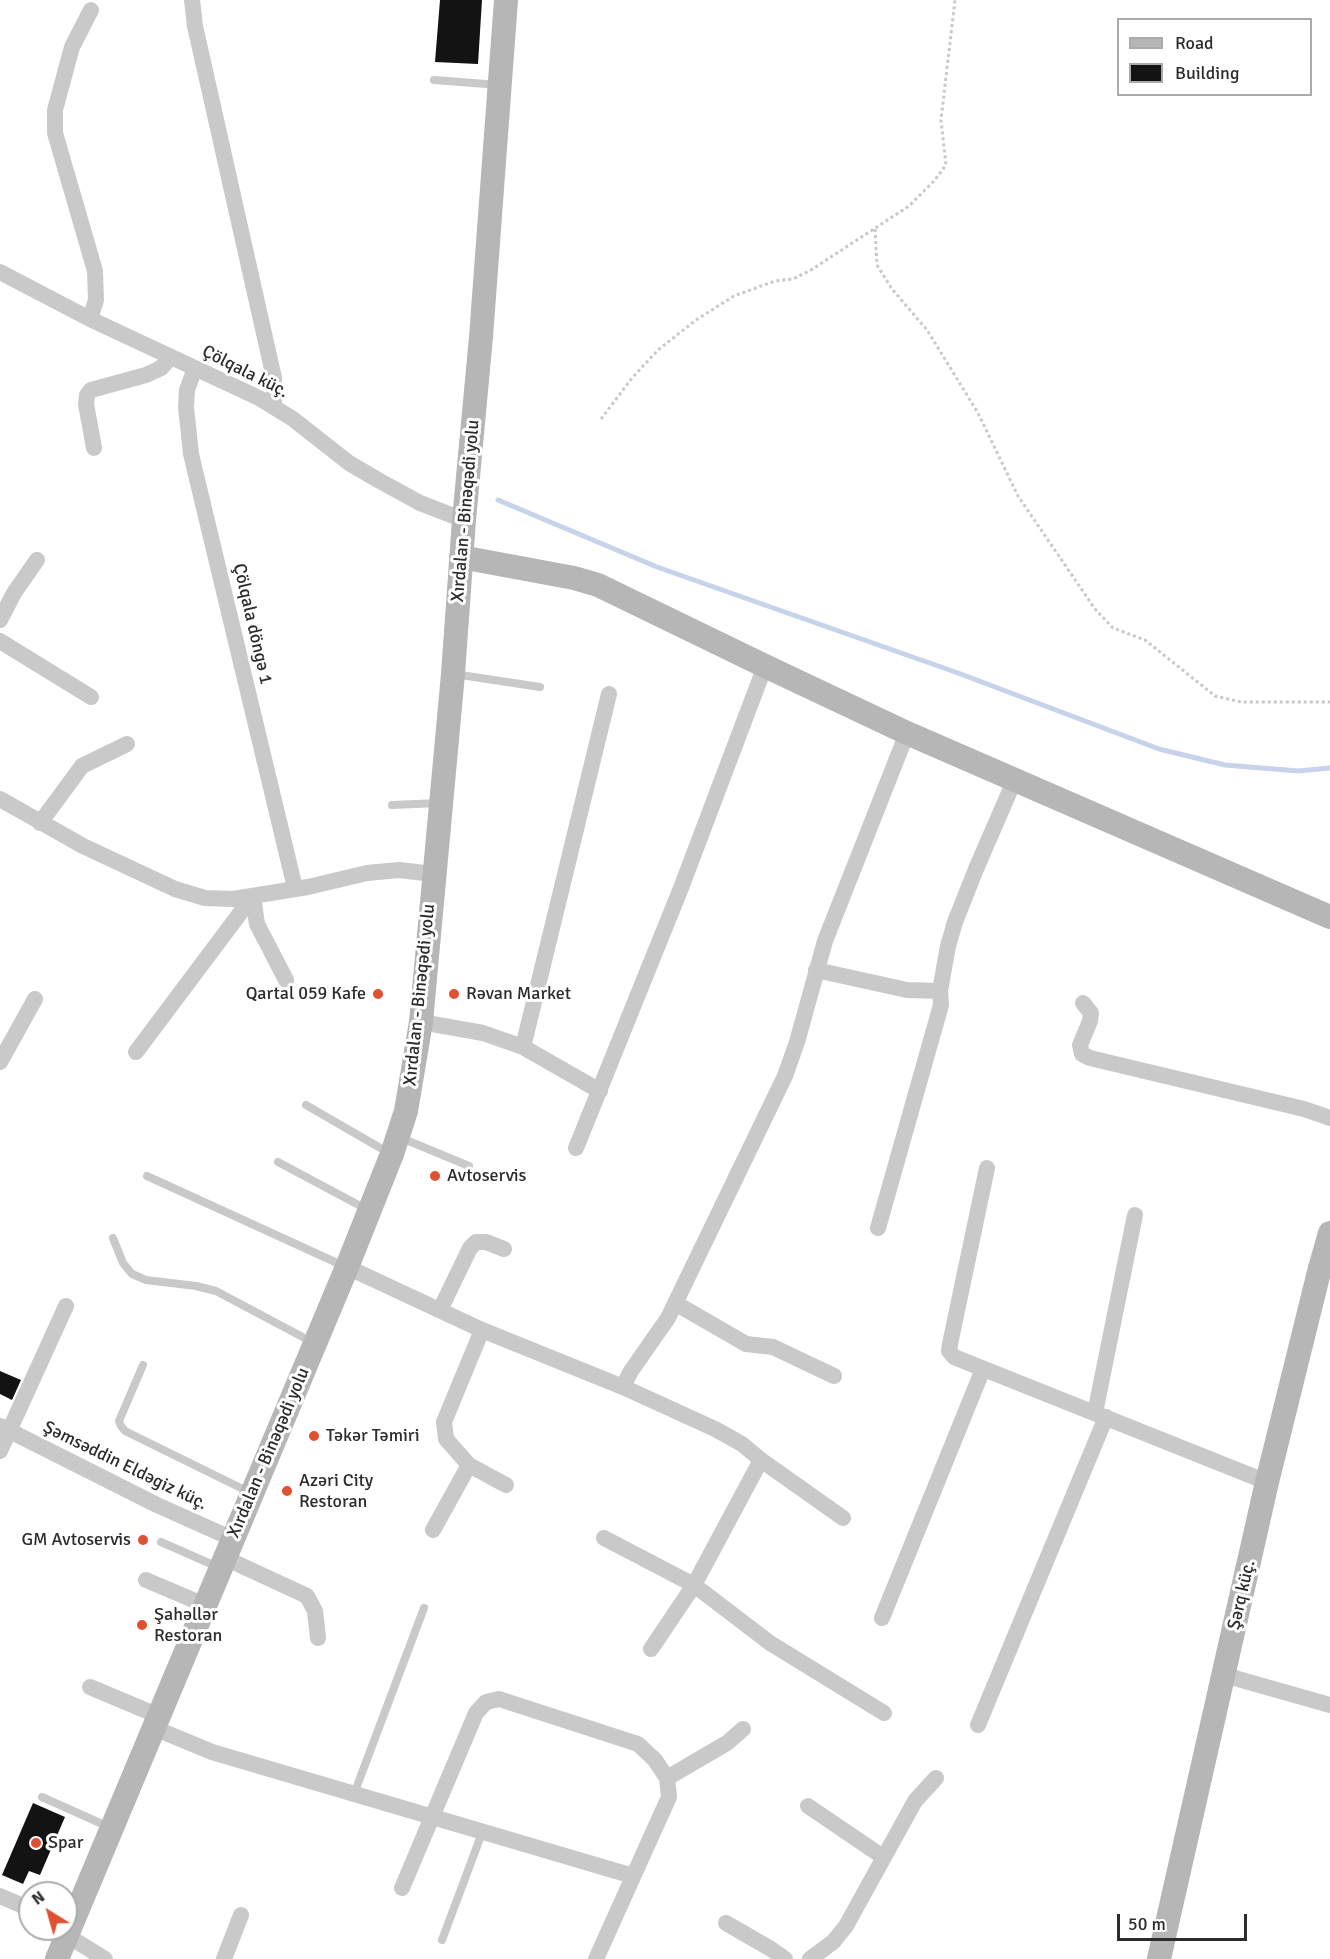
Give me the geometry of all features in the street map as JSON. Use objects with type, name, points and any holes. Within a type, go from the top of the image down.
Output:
[{"type":"main road","name":"Xırdalan - Binəqədi yolu","points":[[78,1899],[112,1828],[347,1267],[395,1146],[412,1083],[421,1022],[453,674],[506,0]]},
{"type":"main road","points":[[461,557],[574,578],[598,585],[907,733],[1330,917]]},
{"type":"main road","name":"Şərq küç.","points":[[1159,1959],[1267,1482],[1330,1233]]},
{"type":"main road","name":"Xırdalan - Binəqədi yolu","points":[[57,1959],[60,1941]]},
{"type":"street","points":[[192,0],[195,26],[274,378],[274,406]]},
{"type":"street","points":[[90,319],[96,300],[95,271],[55,133],[55,110],[72,46],[91,10]]},
{"type":"street","name":"Çölqala küç.","points":[[0,272],[90,319],[274,406],[349,463],[420,503],[464,520]]},
{"type":"street","points":[[94,448],[86,404],[87,395],[91,390],[146,375],[161,368],[171,357]]},
{"type":"street","name":"Çölqala döngə 1","points":[[195,368],[187,390],[186,407],[191,454],[295,888]]},
{"type":"street","points":[[0,620],[14,593],[38,560]]},
{"type":"street","points":[[0,641],[92,697]]},
{"type":"street","points":[[576,1148],[681,888],[765,666]]},
{"type":"street","points":[[524,1047],[609,694]]},
{"type":"street","points":[[623,1387],[631,1371],[661,1331],[785,1076],[797,1042],[825,941],[907,733]]},
{"type":"street","points":[[40,823],[82,766],[127,744]]},
{"type":"street","points":[[878,1228],[938,1016],[948,946],[955,922],[1015,779]]},
{"type":"street","points":[[0,799],[83,846],[175,889],[205,898],[233,899],[253,896],[367,873],[399,870],[434,874]]},
{"type":"street","points":[[253,896],[257,924],[286,980]]},
{"type":"street","points":[[136,1052],[253,896]]},
{"type":"street","points":[[816,970],[907,990],[940,991]]},
{"type":"street","points":[[0,1062],[35,999]]},
{"type":"street","points":[[1083,1003],[1091,1014],[1080,1045],[1082,1054],[1090,1058],[1304,1109],[1330,1118]]},
{"type":"street","points":[[421,1022],[483,1033],[524,1047],[600,1091]]},
{"type":"street","points":[[987,1168],[950,1344],[950,1352],[954,1357],[1267,1482]]},
{"type":"street","points":[[978,1725],[1100,1415],[1135,1215]]},
{"type":"street","points":[[440,1310],[470,1248],[476,1242],[486,1242],[504,1249]]},
{"type":"street","points":[[347,1267],[482,1330],[623,1387],[715,1429],[742,1444],[843,1518]]},
{"type":"street","points":[[675,1303],[746,1344],[773,1347],[834,1376]]},
{"type":"street","points":[[0,1451],[4,1428],[66,1306]]},
{"type":"street","points":[[482,1330],[444,1422],[446,1439],[469,1465],[506,1485]]},
{"type":"street","points":[[882,1618],[983,1369]]},
{"type":"street","name":"Şəmsəddin Eldəgiz küç.","points":[[4,1428],[157,1505],[226,1555],[307,1596],[315,1611],[318,1638]]},
{"type":"street","points":[[651,1649],[694,1585],[761,1460]]},
{"type":"street","points":[[433,1530],[469,1465]]},
{"type":"street","points":[[604,1538],[694,1585],[770,1643],[884,1713]]},
{"type":"street","points":[[146,1580],[205,1605]]},
{"type":"street","points":[[1224,1675],[1330,1705]]},
{"type":"street","points":[[90,1687],[212,1752],[633,1876]]},
{"type":"street","points":[[402,1888],[476,1713],[486,1702],[499,1699],[638,1744],[655,1760],[667,1778],[669,1797],[596,1959]]},
{"type":"street","points":[[667,1778],[727,1743],[742,1729]]},
{"type":"street","points":[[810,1959],[833,1942],[846,1926],[915,1801],[936,1778]]},
{"type":"street","points":[[808,1806],[883,1857]]},
{"type":"street","points":[[0,1896],[18,1904]]},
{"type":"street","points":[[224,1959],[241,1915]]},
{"type":"street","points":[[726,1923],[785,1959]]},
{"type":"street","points":[[76,1941],[105,1959]]},
{"type":"lane","points":[[434,80],[500,85]]},
{"type":"lane","points":[[453,674],[540,687]]},
{"type":"lane","points":[[392,805],[440,803]]},
{"type":"lane","points":[[306,1105],[395,1146],[469,1166]]},
{"type":"lane","points":[[278,1162],[370,1210]]},
{"type":"lane","points":[[147,1176],[347,1267]]},
{"type":"lane","points":[[113,1238],[123,1263],[132,1274],[146,1281],[196,1286],[216,1292],[315,1344]]},
{"type":"lane","points":[[143,1365],[119,1421],[125,1431],[252,1493]]},
{"type":"lane","points":[[161,1542],[226,1555]]},
{"type":"lane","points":[[354,1795],[424,1608]]},
{"type":"lane","points":[[42,1797],[112,1828]]},
{"type":"lane","points":[[442,1940],[482,1833]]},
{"type":"path","points":[[601,419],[632,378],[658,350],[696,320],[734,296],[775,281],[802,275],[909,206],[934,181],[946,165],[941,120],[955,0]]},
{"type":"path","points":[[875,229],[877,265],[892,289],[927,330],[978,413],[1018,496],[1095,609],[1113,628],[1145,640],[1215,696],[1241,702],[1330,702]]},
{"type":"building","points":[[440,0],[482,0],[478,64],[435,62]]},
{"type":"building","points":[[0,1371],[21,1380],[12,1400],[0,1394]]},
{"type":"building","points":[[33,1803],[65,1817],[40,1875],[29,1871],[24,1881],[18,1882],[2,1875]]},
{"type":"waterway","points":[[498,500],[657,567],[958,673],[1159,749],[1225,765],[1298,771],[1330,768]]},
{"type":"place","name":"Qartal 059 Kafe","points":[[378,994]]},
{"type":"place","name":"Rəvan Market","points":[[454,994]]},
{"type":"place","name":"Avtoservis","points":[[435,1176]]},
{"type":"place","name":"Təkər Təmiri","points":[[314,1436]]},
{"type":"place","name":"Azəri City Restoran","points":[[287,1491]]},
{"type":"place","name":"GM Avtoservis","points":[[143,1540]]},
{"type":"place","name":"Şahəllər Restoran","points":[[142,1625]]},
{"type":"place","name":"Spar","points":[[36,1843]]}]
